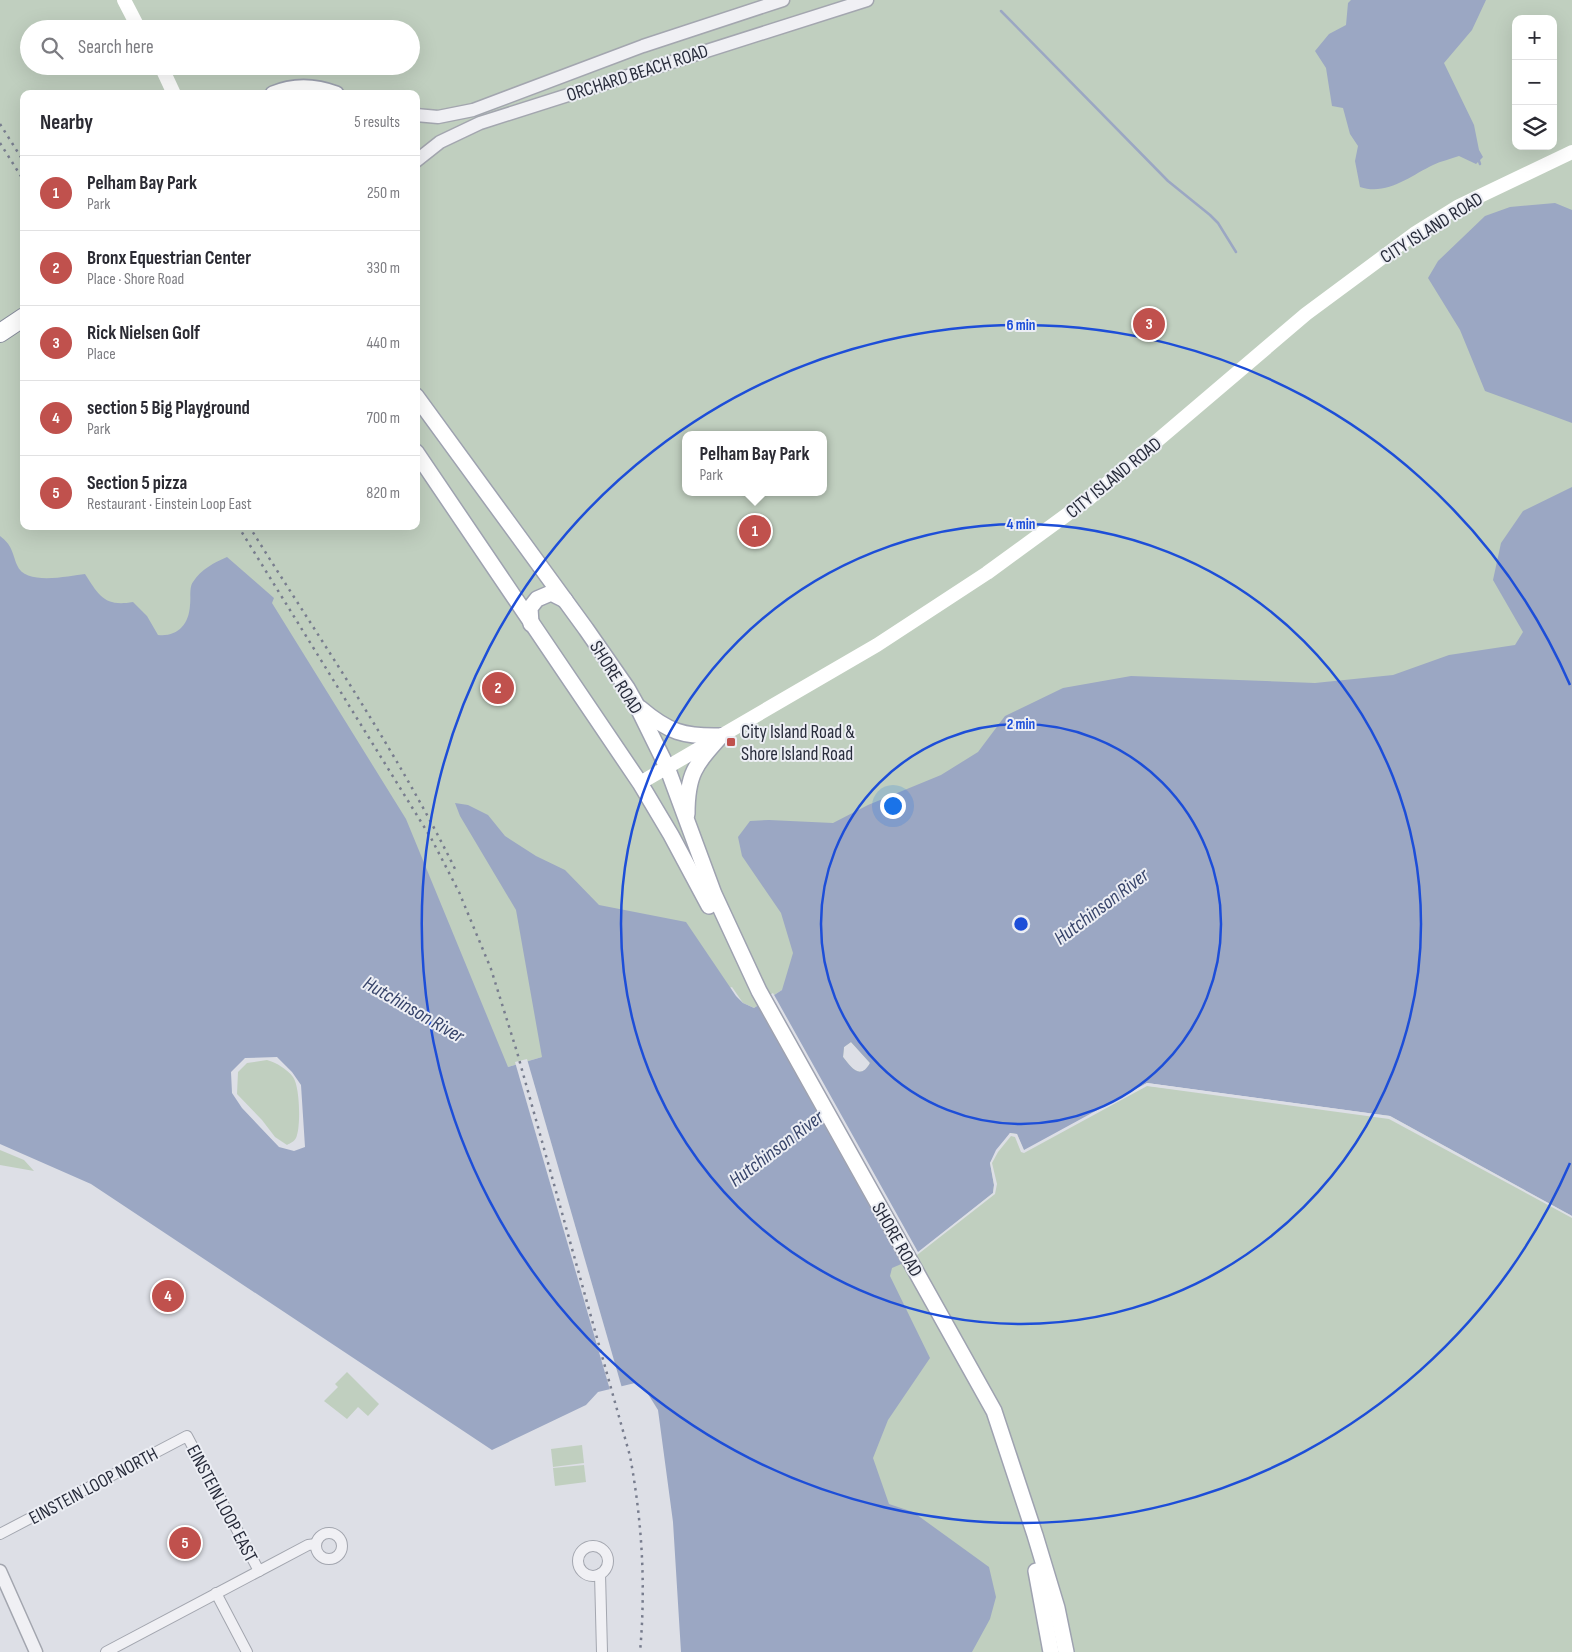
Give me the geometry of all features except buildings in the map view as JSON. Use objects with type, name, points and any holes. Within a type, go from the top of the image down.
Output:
[{"type":"main road","points":[[124,0],[134,20]]},
{"type":"main road","points":[[166,75],[172,90]]},
{"type":"main road","points":[[168,79],[180,90]]},
{"type":"main road","points":[[290,90],[302,87],[324,90]]},
{"type":"main road","name":"CITY ISLAND ROAD","points":[[640,783],[927,614],[1091,497],[1138,459],[1306,314],[1414,234],[1459,206],[1572,152]]},
{"type":"main road","name":"SHORE ROAD","points":[[420,401],[566,600],[636,704],[666,767],[714,894],[759,991],[994,1411],[1019,1494],[1035,1535],[1056,1608],[1066,1652]]},
{"type":"main road","name":"SHORE ROAD","points":[[420,458],[640,783],[672,835],[735,956],[759,991]]},
{"type":"main road","points":[[531,624],[530,608],[537,599],[552,593],[566,600]]},
{"type":"main road","points":[[636,704],[658,722],[680,733],[691,736],[720,736]]},
{"type":"main road","points":[[687,822],[689,781],[701,759],[720,736]]},
{"type":"main road","name":"SHORE ROAD","points":[[1019,1494],[1051,1652]]},
{"type":"main road","points":[[1056,1608],[1071,1652]]},
{"type":"street","name":"ORCHARD BEACH ROAD","points":[[420,115],[438,117],[473,110],[652,42],[783,0]]},
{"type":"street","name":"ORCHARD BEACH ROAD","points":[[420,158],[445,139],[480,123],[867,0]]},
{"type":"street","name":"EINSTEIN LOOP NORTH","points":[[0,1534],[187,1436]]},
{"type":"street","name":"EINSTEIN LOOP EAST","points":[[187,1436],[259,1570]]},
{"type":"street","points":[[106,1652],[259,1570],[308,1545],[316,1544]]},
{"type":"street","points":[[0,1572],[36,1652]]},
{"type":"street","points":[[600,1574],[602,1652]]},
{"type":"street","points":[[216,1593],[247,1652]]},
{"type":"green space","points":[[0,0],[1572,0],[1572,706],[873,1064],[863,1071],[870,1063],[851,1042],[844,1047],[843,1057],[852,1068],[859,1072],[863,1071],[860,1073],[853,1072],[782,990],[754,1008],[743,1003],[732,987],[542,1057],[508,1067],[0,920]]},
{"type":"green space","points":[[267,1060],[288,1071],[293,1077],[297,1089],[299,1107],[298,1133],[295,1139],[287,1145],[275,1137],[262,1120],[237,1094],[238,1072],[247,1063]]},
{"type":"green space","points":[[1141,1085],[1390,1116],[1572,1216],[1572,1652],[883,1652],[777,1333],[990,1163],[1010,1133]]},
{"type":"green space","points":[[0,1150],[24,1160],[34,1171],[0,1165]]},
{"type":"green space","points":[[180,1284],[182,1305],[157,1308],[153,1287]]},
{"type":"green space","points":[[347,1372],[379,1404],[368,1416],[358,1407],[347,1419],[324,1401],[338,1387],[335,1384]]},
{"type":"green space","points":[[582,1445],[584,1463],[553,1467],[551,1449]]},
{"type":"green space","points":[[584,1465],[586,1482],[555,1486],[553,1468]]},
{"type":"water","points":[[1351,0],[1486,0],[1472,30],[1444,63],[1474,125],[1479,150],[1483,157],[1476,164],[1459,156],[1436,164],[1389,187],[1370,189],[1360,187],[1355,161],[1358,146],[1350,134],[1343,108],[1332,106],[1326,68],[1315,51],[1329,34],[1346,25],[1348,3]]},
{"type":"water","points":[[1555,203],[1572,210],[1572,423],[1485,391],[1460,330],[1428,278],[1438,261],[1485,216],[1510,207]]},
{"type":"water","name":"Hutchinson River","points":[[1572,487],[1572,1216],[1390,1116],[1147,1083],[1024,1151],[1017,1134],[1010,1133],[990,1163],[994,1185],[993,1193],[906,1262],[892,1268],[890,1276],[930,1358],[888,1420],[873,1458],[889,1504],[913,1512],[989,1567],[996,1597],[990,1619],[972,1652],[681,1652],[673,1522],[658,1410],[648,1394],[635,1383],[598,1392],[586,1405],[492,1450],[91,1184],[0,1144],[0,536],[13,552],[17,565],[29,576],[58,578],[85,574],[99,594],[109,601],[116,603],[133,602],[147,616],[158,635],[171,634],[181,628],[189,612],[192,584],[196,577],[213,564],[227,557],[274,598],[272,603],[406,819],[508,1067],[542,1057],[516,910],[460,816],[455,803],[468,805],[488,815],[505,836],[536,856],[565,870],[599,905],[686,922],[736,996],[743,1003],[754,1008],[782,990],[793,953],[781,913],[742,856],[738,837],[750,821],[833,823],[868,805],[941,775],[978,752],[1005,716],[1063,688],[1131,676],[1315,683],[1393,675],[1449,655],[1515,645],[1523,632],[1493,580],[1501,543],[1523,511]],"holes":[[[851,1042],[870,1063],[863,1071],[859,1072],[856,1070],[843,1057],[844,1047]],[[277,1057],[292,1072],[301,1085],[305,1147],[294,1151],[279,1147],[242,1108],[232,1093],[231,1072],[245,1058]]]},
{"type":"pier","points":[[773,993],[918,1252],[993,1193],[994,1185],[990,1163],[996,1150],[1010,1133],[1017,1134],[1024,1150],[1147,1083],[1390,1116],[1572,1216],[1572,1218],[1389,1119],[1147,1086],[1024,1153],[1021,1152],[1015,1137],[1011,1136],[992,1163],[997,1184],[995,1194],[903,1266],[756,1003]]},
{"type":"pier","points":[[527,1059],[622,1388],[610,1390],[515,1062]]},
{"type":"waterway","points":[[1001,11],[1168,181],[1218,223],[1236,252]]},
{"type":"waterway","points":[[1478,158],[1480,164]]},
{"type":"railway","points":[[0,124],[20,156]]},
{"type":"railway","points":[[0,143],[20,175]]},
{"type":"railway","points":[[240,530],[431,838],[459,892],[491,969],[517,1052],[630,1456],[642,1553],[643,1602],[640,1652]]},
{"type":"railway","points":[[252,530],[384,740],[410,784],[457,873]]},
{"type":"place","name":"Rick Nielsen Golf","points":[[1149,324]]},
{"type":"place","name":"Pelham Bay Park","points":[[755,531]]},
{"type":"place","name":"Bronx Equestrian Center","points":[[498,688]]},
{"type":"place","name":"City Island Road & Shore Island Road","points":[[731,742]]},
{"type":"place","name":"section 5 Big Playground","points":[[168,1296]]},
{"type":"place","name":"Section 5 pizza","points":[[185,1543]]}]
